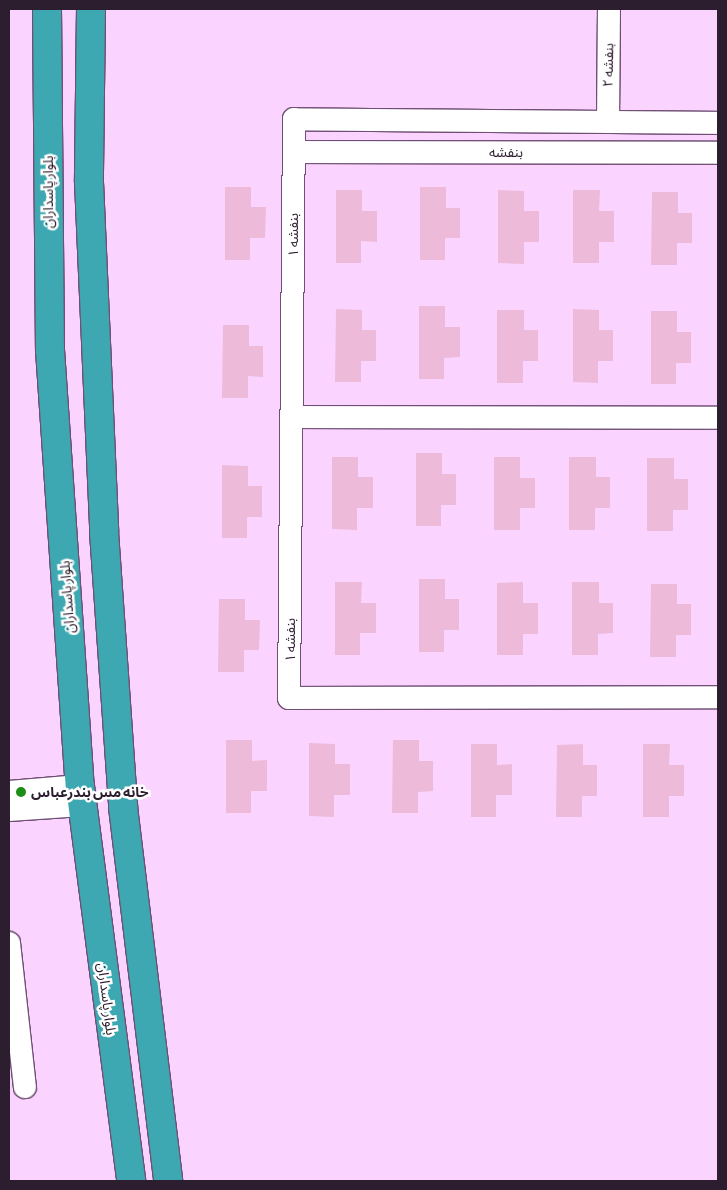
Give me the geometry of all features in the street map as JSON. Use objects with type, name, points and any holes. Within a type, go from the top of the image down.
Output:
[{"type":"highway","name":"بلوار پاسداران","points":[[47,9],[50,350],[81,795],[131,1181]]},
{"type":"highway","points":[[91,9],[90,214],[104,532],[122,807],[168,1181]]},
{"type":"highway","points":[[47,56],[57,80],[80,78],[90,55]]},
{"type":"highway","points":[[48,218],[55,197],[80,196],[90,214]]},
{"type":"street","name":"بنفشه ۲","points":[[608,122],[609,9]]},
{"type":"street","name":"بنفشه ۱","points":[[608,122],[294,119],[289,698],[718,697]]},
{"type":"street","points":[[608,122],[718,123]]},
{"type":"street","name":"بنفشه","points":[[294,152],[718,152]]},
{"type":"street","points":[[292,416],[718,418]]},
{"type":"street","points":[[9,792],[81,795]]},
{"type":"street","points":[[9,810],[81,795]]},
{"type":"street","points":[[9,943],[26,1087]]},
{"type":"building","points":[[225,187],[251,187],[251,207],[266,207],[265,238],[250,238],[250,260],[225,260]]},
{"type":"building","points":[[420,187],[446,187],[446,208],[460,208],[460,238],[445,238],[445,260],[420,260]]},
{"type":"building","points":[[336,190],[362,190],[362,211],[377,211],[377,242],[361,241],[361,263],[336,263]]},
{"type":"building","points":[[498,190],[524,191],[524,211],[539,211],[539,242],[524,242],[524,264],[498,263]]},
{"type":"building","points":[[573,190],[600,190],[599,211],[614,211],[614,242],[599,242],[599,263],[573,263]]},
{"type":"building","points":[[652,192],[678,192],[678,213],[692,213],[692,243],[677,243],[677,265],[651,265]]},
{"type":"building","points":[[419,306],[445,306],[445,327],[460,327],[460,357],[444,358],[444,379],[419,379]]},
{"type":"building","points":[[336,309],[362,310],[362,330],[376,330],[376,361],[361,361],[361,382],[335,382]]},
{"type":"building","points":[[573,309],[599,310],[599,330],[613,330],[613,361],[598,361],[598,383],[573,382]]},
{"type":"building","points":[[497,310],[524,310],[524,330],[538,330],[538,361],[523,361],[523,383],[497,383]]},
{"type":"building","points":[[651,311],[677,311],[677,332],[691,332],[691,363],[676,363],[676,384],[651,384]]},
{"type":"building","points":[[223,325],[249,325],[249,346],[263,346],[263,377],[248,376],[248,398],[222,398]]},
{"type":"building","points":[[416,453],[442,453],[442,474],[456,474],[456,505],[441,505],[441,526],[416,526]]},
{"type":"building","points":[[332,457],[358,457],[358,477],[373,477],[373,508],[357,508],[357,530],[332,529]]},
{"type":"building","points":[[494,457],[520,457],[520,478],[535,478],[535,508],[520,508],[520,530],[494,530]]},
{"type":"building","points":[[569,457],[596,457],[596,477],[610,477],[610,508],[595,508],[595,530],[569,530]]},
{"type":"building","points":[[647,458],[674,458],[674,479],[688,479],[688,510],[673,510],[673,531],[647,531]]},
{"type":"building","points":[[222,465],[248,466],[248,486],[262,486],[262,517],[247,517],[247,538],[222,538]]},
{"type":"building","points":[[419,579],[445,579],[445,599],[459,599],[459,630],[444,630],[444,652],[419,652]]},
{"type":"building","points":[[335,582],[362,582],[361,603],[376,603],[376,633],[360,633],[360,655],[335,655]]},
{"type":"building","points":[[523,582],[523,603],[538,603],[538,634],[523,634],[523,655],[497,655],[497,583]]},
{"type":"building","points":[[572,582],[599,582],[599,603],[613,603],[613,633],[598,634],[598,655],[572,655]]},
{"type":"building","points":[[651,584],[677,584],[677,604],[691,604],[691,635],[676,635],[676,657],[650,657]]},
{"type":"building","points":[[219,599],[245,599],[245,620],[260,620],[259,650],[244,650],[244,672],[218,672]]},
{"type":"building","points":[[226,740],[252,740],[252,761],[267,760],[267,791],[251,791],[251,813],[226,813]]},
{"type":"building","points":[[393,740],[419,740],[419,761],[433,761],[433,791],[418,792],[418,813],[392,813]]},
{"type":"building","points":[[309,743],[335,744],[335,764],[350,764],[350,795],[334,795],[334,817],[309,816]]},
{"type":"building","points":[[471,744],[497,744],[497,765],[512,764],[512,795],[496,795],[496,817],[471,817]]},
{"type":"building","points":[[583,744],[583,765],[597,765],[597,796],[582,796],[582,817],[556,817],[557,745]]},
{"type":"building","points":[[643,744],[670,744],[669,765],[684,765],[684,796],[669,796],[669,817],[643,817]]},
{"type":"place","name":"خانه مس بندرعباس","points":[[21,792]]}]
